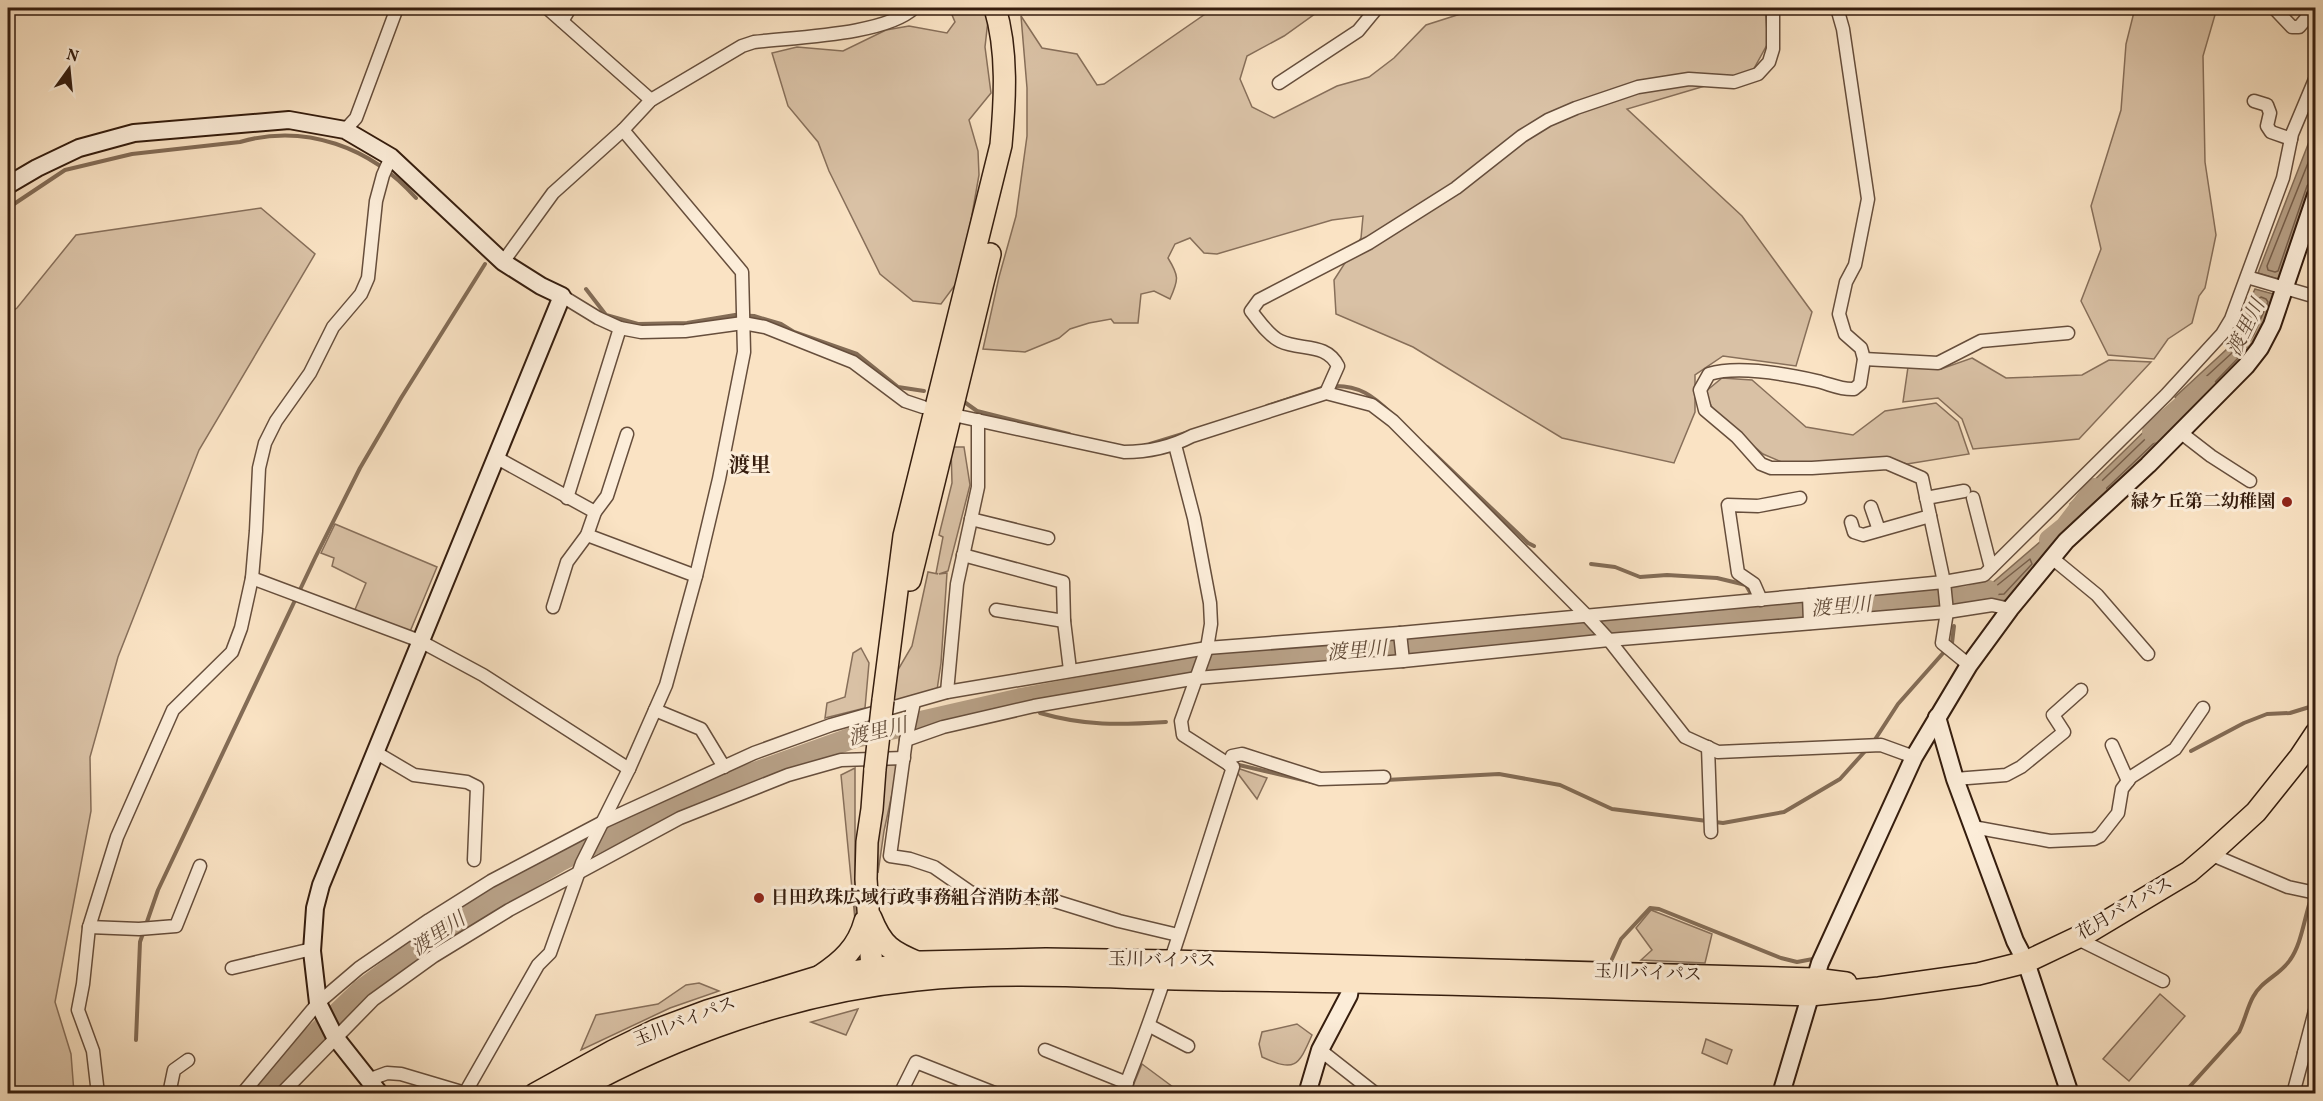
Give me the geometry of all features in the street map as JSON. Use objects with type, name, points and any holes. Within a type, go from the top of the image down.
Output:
[{"type":"highway","points":[[873,978],[867,909],[867,842],[886,670],[904,536],[1001,145],[1004,111],[1003,67],[999,21],[995,8]]},
{"type":"highway","points":[[886,670],[920,542],[1014,141],[1017,106],[1015,65],[1006,8]]},
{"type":"highway","name":"花月バイパス","points":[[1812,987],[1879,988],[1978,974],[2026,962],[2076,938],[2189,872],[2256,812],[2316,733]]},
{"type":"highway","points":[[867,909],[878,935],[887,946],[899,955],[920,963]]},
{"type":"highway","points":[[818,977],[837,965],[858,943],[867,909]]},
{"type":"highway","name":"玉川バイパス","points":[[569,1094],[646,1055],[696,1034],[920,963],[1046,959],[1168,970]]},
{"type":"highway","name":"玉川バイパス","points":[[535,1094],[584,1065],[656,1030],[707,1011],[818,977],[917,980],[992,975],[1168,970],[1812,987]]},
{"type":"street","points":[[345,130],[356,118],[397,8]]},
{"type":"street","points":[[547,8],[651,99]]},
{"type":"street","points":[[562,21],[570,8]]},
{"type":"street","points":[[503,262],[553,193],[623,130],[651,99],[742,46],[753,42],[875,27],[895,20],[914,8]]},
{"type":"street","points":[[1279,83],[1358,31],[1377,8]]},
{"type":"street","points":[[1328,388],[1338,366],[1335,360],[1323,350],[1283,342],[1274,336],[1251,311],[1259,300],[1369,243],[1456,188],[1522,136],[1548,120],[1638,87],[1689,79],[1734,82],[1758,74],[1769,62],[1773,49],[1773,8]]},
{"type":"street","points":[[1837,8],[1843,29],[1868,198],[1854,265],[1846,282],[1839,314],[1845,334],[1861,348],[1863,359],[1860,384],[1854,389],[1844,390],[1820,381],[1784,375],[1722,370],[1708,374],[1700,390],[1706,410],[1737,437],[1761,464],[1771,468],[1887,463],[1922,478],[1944,582],[1947,612],[1942,644],[1962,660]]},
{"type":"street","points":[[2274,8],[2292,27],[2299,27],[2311,11]]},
{"type":"street","points":[[242,1094],[318,1003],[358,968],[491,880],[603,822],[754,753],[831,725],[947,692],[1207,648],[1761,600],[1944,582],[1984,574],[2207,351],[2231,320],[2283,178],[2291,140],[2316,77]]},
{"type":"street","points":[[2254,101],[2267,105],[2270,113],[2267,126],[2271,132],[2291,140]]},
{"type":"street","points":[[8,185],[79,148],[134,133],[289,120],[345,130],[390,160],[503,262],[598,318],[641,332],[685,330],[743,318],[853,362],[905,401],[923,407]]},
{"type":"street","points":[[368,1080],[387,1073],[401,1074],[465,1093],[538,964],[550,953],[581,868],[629,769],[666,685],[696,576],[719,479],[744,352],[742,272],[623,130]]},
{"type":"street","points":[[98,1094],[93,1051],[78,1010],[89,927],[117,837],[173,710],[232,651],[241,628],[252,578],[259,468],[265,443],[276,421],[310,373],[333,327],[361,294],[368,278],[376,201],[390,160]]},
{"type":"street","points":[[1781,1094],[1820,963],[1914,756],[1937,717],[1962,660],[2010,609],[2066,541],[2180,432],[2246,366],[2260,348],[2272,325],[2312,215],[2316,195]]},
{"type":"street","points":[[2247,277],[2316,297]]},
{"type":"street","points":[[380,1094],[335,1037],[318,1003],[312,949],[315,908],[321,885],[562,296]]},
{"type":"street","points":[[567,498],[620,327]]},
{"type":"street","points":[[1863,359],[1938,363],[1981,341],[2068,333]]},
{"type":"street","points":[[958,416],[1124,452],[1139,452],[1175,445],[1192,436],[1328,388],[1372,405],[1393,421],[1587,616],[1609,640],[1685,737],[1718,752],[1881,745],[1914,756]]},
{"type":"street","points":[[947,692],[957,584],[978,487],[978,420]]},
{"type":"street","points":[[2180,432],[2211,456],[2250,481]]},
{"type":"street","points":[[553,607],[567,562],[587,535],[595,512],[607,496],[627,434]]},
{"type":"street","points":[[1045,1050],[1124,1088],[1150,1026],[1233,767],[1183,735],[1181,722],[1207,648],[1211,624],[1210,603],[1194,518],[1175,445]]},
{"type":"street","points":[[497,458],[595,512]]},
{"type":"street","points":[[1926,498],[1968,495],[1991,568]]},
{"type":"street","points":[[1761,600],[1754,584],[1738,573],[1728,505],[1758,506],[1800,498]]},
{"type":"street","points":[[1871,507],[1879,530]]},
{"type":"street","points":[[1851,522],[1854,532],[1863,535],[1930,516]]},
{"type":"street","points":[[971,519],[1048,538]]},
{"type":"street","points":[[587,535],[696,576]]},
{"type":"street","points":[[963,555],[1063,582],[1064,621],[1070,670]]},
{"type":"street","points":[[2052,558],[2097,595],[2148,654]]},
{"type":"street","points":[[252,578],[420,641],[483,675],[629,769]]},
{"type":"street","points":[[1809,595],[1810,623]]},
{"type":"street","points":[[906,740],[943,727],[1034,706],[1197,678],[1947,612],[1992,605],[2010,609]]},
{"type":"street","points":[[996,610],[1064,621]]},
{"type":"street","points":[[1400,633],[1403,661]]},
{"type":"street","points":[[1955,779],[2006,775],[2021,767],[2064,732],[2053,715],[2080,690]]},
{"type":"street","points":[[914,702],[906,740],[890,856],[910,859],[934,867],[970,892],[981,895],[1045,898],[1119,921],[1178,935]]},
{"type":"street","points":[[1973,827],[2050,841],[2094,839],[2100,836],[2118,813],[2119,797],[2131,777],[2175,749],[2202,708]]},
{"type":"street","points":[[656,710],[701,729],[724,767]]},
{"type":"street","points":[[1937,717],[1955,779],[2015,940],[2026,962],[2070,1094]]},
{"type":"street","points":[[2112,746],[2128,781]]},
{"type":"street","points":[[1708,747],[1711,832]]},
{"type":"street","points":[[375,752],[414,775],[467,782],[477,787],[474,860]]},
{"type":"street","points":[[1229,765],[1232,756],[1242,754],[1320,779],[1384,777]]},
{"type":"street","points":[[281,1094],[373,1000],[434,956],[581,868],[680,818],[788,775],[841,760],[904,758]]},
{"type":"street","points":[[2210,854],[2288,887],[2316,893]]},
{"type":"street","points":[[89,927],[144,929],[176,926],[200,866]]},
{"type":"street","points":[[2076,938],[2163,981]]},
{"type":"street","points":[[232,968],[312,949]]},
{"type":"street","points":[[1307,1094],[1320,1050],[1349,995],[1353,974]]},
{"type":"street","points":[[2293,1094],[2310,1055],[2316,1007]]},
{"type":"street","points":[[1150,1026],[1188,1046]]},
{"type":"street","points":[[1320,1050],[1376,1094]]},
{"type":"street","points":[[169,1094],[174,1070],[188,1060]]},
{"type":"street","points":[[904,1093],[916,1062],[997,1094]]},
{"type":"shaded area","points":[[949,8],[983,8],[988,20],[985,47],[991,93],[969,120],[978,151],[979,175],[961,277],[941,304],[913,301],[880,274],[829,171],[818,142],[788,106],[772,53],[797,47],[843,51],[886,30],[909,26],[947,33],[955,22]]},
{"type":"shaded area","points":[[1214,8],[1329,8],[1315,14],[1284,36],[1247,56],[1240,79],[1252,107],[1274,118],[1337,86],[1369,77],[1394,58],[1426,25],[1479,8],[1765,8],[1768,43],[1752,72],[1627,109],[1742,216],[1812,312],[1796,366],[1723,356],[1695,375],[1695,412],[1674,463],[1562,438],[1413,347],[1336,314],[1334,280],[1361,238],[1363,216],[1332,220],[1217,254],[1204,253],[1190,238],[1175,244],[1168,258],[1176,278],[1170,299],[1154,291],[1141,294],[1138,323],[1114,323],[1111,319],[1089,323],[1070,329],[1059,338],[1025,352],[983,349],[999,277],[1016,216],[1027,136],[1027,88],[1021,16],[1042,48],[1077,54],[1097,85],[1104,84]]},
{"type":"shaded area","points":[[2135,8],[2217,8],[2203,56],[2205,162],[2216,235],[2205,288],[2199,296],[2192,323],[2168,339],[2154,359],[2108,355],[2081,301],[2101,249],[2091,206],[2121,110],[2126,44]]},
{"type":"shaded area","points":[[261,208],[315,254],[199,450],[118,657],[90,757],[91,811],[55,1002],[71,1054],[74,1093],[8,1093],[8,314],[17,308],[76,235]]},
{"type":"shaded area","points":[[1972,358],[2006,378],[2082,375],[2109,360],[2151,362],[2079,439],[1973,449],[1962,419],[1938,398],[1903,402],[1908,367],[1941,369]]},
{"type":"shaded area","points":[[1722,378],[1752,380],[1806,427],[1853,435],[1885,411],[1936,403],[1958,422],[1969,454],[1907,464],[1882,457],[1817,465],[1784,463],[1763,454],[1714,412],[1705,392]]},
{"type":"shaded area","points":[[951,447],[964,447],[970,485],[948,571],[939,574],[947,573],[937,690],[890,702],[892,680],[912,646],[928,572],[938,574],[936,573],[943,537],[939,535],[952,483]]},
{"type":"shaded area","points":[[335,524],[437,567],[409,634],[354,612],[366,583],[332,566],[334,558],[321,553]]},
{"type":"shaded area","points":[[861,648],[869,663],[865,708],[825,718],[827,703],[845,697],[853,653]]},
{"type":"shaded area","points":[[883,762],[895,764],[897,771],[878,873],[877,819]]},
{"type":"shaded area","points":[[855,768],[855,920],[841,775]]},
{"type":"shaded area","points":[[1237,768],[1267,778],[1257,799],[1236,771]]},
{"type":"shaded area","points":[[1651,910],[1712,934],[1705,963],[1641,960],[1652,950],[1636,928]]},
{"type":"shaded area","points":[[699,983],[719,991],[670,1008],[581,1050],[596,1015],[658,1004],[686,985]]},
{"type":"shaded area","points":[[2160,994],[2185,1016],[2129,1081],[2103,1059]]},
{"type":"shaded area","points":[[858,1009],[846,1035],[811,1022]]},
{"type":"shaded area","points":[[1297,1024],[1312,1035],[1299,1060],[1289,1065],[1262,1057],[1259,1044],[1262,1032]]},
{"type":"shaded area","points":[[1706,1039],[1732,1050],[1727,1064],[1702,1053]]},
{"type":"shaded area","points":[[1142,1064],[1181,1093],[1147,1093],[1133,1086]]},
{"type":"water","points":[[2314,129],[2315,180],[2281,280],[2258,273]]},
{"type":"water","points":[[2255,289],[2277,295],[2259,337],[2244,360],[2192,415],[2175,397],[2228,348]]},
{"type":"water","points":[[2170,406],[2186,421],[2083,519],[2070,504]]},
{"type":"water","points":[[2069,517],[2077,525],[2007,600],[1960,607],[1956,590],[1991,584]]},
{"type":"waterway","points":[[8,208],[65,170],[132,154],[240,142],[264,137],[289,136],[312,138],[358,153],[379,165],[416,198]]},
{"type":"waterway","points":[[136,1040],[140,942],[158,890],[360,468],[485,264]]},
{"type":"waterway","points":[[586,289],[606,315],[638,324],[687,323],[735,315],[754,316],[781,324],[794,332],[857,354],[898,387],[924,391]]},
{"type":"waterway","points":[[1333,386],[1350,387],[1365,393],[1391,413]]},
{"type":"waterway","points":[[1267,406],[1325,387]]},
{"type":"waterway","name":"渡里川","points":[[2153,432],[2205,387]]},
{"type":"waterway","points":[[963,401],[977,411],[1069,434]]},
{"type":"waterway","points":[[1150,444],[1189,432]]},
{"type":"waterway","points":[[1427,447],[1528,543],[1534,546]]},
{"type":"waterway","name":"渡里川","points":[[2050,540],[2066,527],[2095,489]]},
{"type":"waterway","points":[[1591,564],[1615,567],[1640,577],[1667,575],[1717,578],[1746,585],[1751,594]]},
{"type":"waterway","name":"渡里川","points":[[265,1094],[309,1041],[362,990],[444,929],[559,861],[688,797],[855,737],[1021,699],[1192,667],[1968,597],[1988,591]]},
{"type":"waterway","points":[[1874,741],[1898,704],[1952,643],[1954,626]]},
{"type":"waterway","points":[[2191,751],[2244,723],[2267,714],[2290,713],[2316,705]]},
{"type":"waterway","points":[[1040,713],[1102,724],[1166,722]]},
{"type":"waterway","points":[[1386,780],[1499,774],[1560,785],[1612,809],[1723,823],[1784,812],[1840,779],[1867,749]]},
{"type":"waterway","points":[[1239,765],[1316,783]]},
{"type":"waterway","points":[[2183,1094],[2239,1032],[2256,991],[2281,970],[2294,954],[2310,902]]},
{"type":"waterway","points":[[1612,959],[1621,939],[1650,908],[1659,909],[1781,958],[1797,962],[1813,959]]},
{"type":"place","name":"緑ケ丘第二幼稚園","points":[[2287,502]]},
{"type":"place","name":"日田玖珠広域行政事務組合消防本部","points":[[759,898]]},
{"type":"district","name":"渡里","points":[[750,466]]}]
